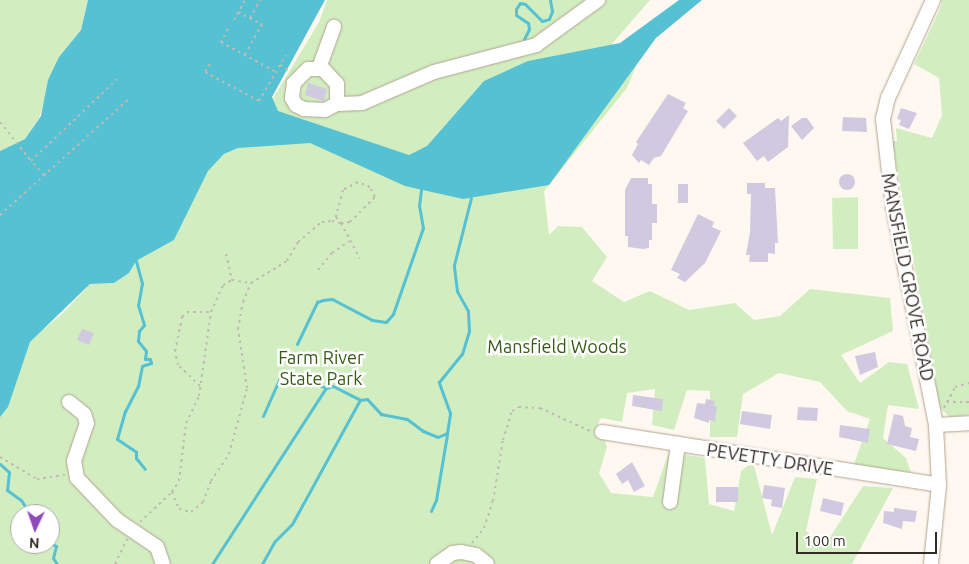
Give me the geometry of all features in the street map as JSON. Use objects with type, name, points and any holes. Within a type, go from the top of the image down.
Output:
[{"type":"street","points":[[337,104],[337,84],[328,72],[319,68],[308,69],[294,83],[291,94],[294,101],[300,107],[318,111],[331,109],[337,104],[362,103],[434,72],[536,45],[598,0]]},
{"type":"street","name":"MANSFIELD GROVE ROAD","points":[[931,564],[939,485],[936,422],[893,208],[883,119],[890,92],[933,0]]},
{"type":"street","points":[[319,68],[334,27]]},
{"type":"street","points":[[69,402],[84,414],[87,423],[74,461],[75,473],[95,499],[132,530],[157,547],[164,564]]},
{"type":"street","points":[[936,422],[969,423]]},
{"type":"street","name":"PEVETTY DRIVE","points":[[602,432],[939,485]]},
{"type":"street","points":[[670,502],[678,444]]},
{"type":"street","points":[[437,564],[453,552],[467,552],[487,564]]},
{"type":"path","points":[[234,20],[245,0]]},
{"type":"path","points":[[250,18],[260,0]]},
{"type":"path","points":[[238,12],[262,24],[246,55]]},
{"type":"path","points":[[228,29],[221,42],[276,72]]},
{"type":"path","points":[[210,64],[205,72],[259,101],[286,55]]},
{"type":"path","points":[[280,65],[289,70]]},
{"type":"path","points":[[31,161],[117,79]]},
{"type":"path","points":[[0,215],[129,99]]},
{"type":"path","points":[[0,122],[44,175]]},
{"type":"path","points":[[172,492],[179,509],[191,512],[203,502],[210,482],[229,454],[247,388],[238,329],[243,302],[251,283],[287,261],[298,242],[322,222],[341,223],[350,222],[370,204],[375,197],[370,187],[358,182],[343,190],[336,217],[341,223],[349,242],[360,258]]},
{"type":"path","points":[[318,270],[332,253],[349,242]]},
{"type":"path","points":[[226,254],[232,280]]},
{"type":"path","points":[[115,564],[132,530],[172,492],[179,481],[186,423],[196,406],[211,312],[223,286],[232,280],[251,283]]},
{"type":"path","points":[[200,386],[178,365],[175,351],[182,317],[187,312],[211,312]]},
{"type":"path","points":[[936,422],[955,387],[969,383]]},
{"type":"path","points":[[947,402],[969,402]]},
{"type":"path","points":[[467,552],[484,528],[491,510],[503,440],[512,411],[519,407],[540,408],[584,430],[602,432]]},
{"type":"path","points":[[0,456],[37,479],[75,473]]},
{"type":"green space","points":[[0,0],[88,0],[81,30],[59,57],[39,118],[25,139],[0,151]]},
{"type":"green space","name":"Farm River State Park","points":[[327,0],[650,0],[612,44],[636,66],[627,88],[544,191],[549,235],[558,226],[582,227],[607,257],[592,281],[624,302],[650,291],[689,310],[735,303],[754,320],[780,316],[810,289],[890,298],[893,331],[841,355],[860,383],[889,362],[907,364],[919,409],[888,405],[883,438],[906,458],[911,472],[853,467],[870,419],[847,411],[820,382],[779,373],[743,394],[737,437],[710,437],[710,391],[687,390],[674,430],[652,425],[655,389],[627,393],[622,422],[601,418],[598,424],[607,447],[599,473],[611,493],[653,497],[669,452],[705,458],[709,504],[734,511],[741,471],[753,462],[772,535],[795,477],[817,479],[806,531],[825,545],[863,486],[893,488],[852,564],[0,564],[0,416],[29,341],[63,313],[90,284],[114,283],[129,273],[136,261],[174,240],[208,171],[224,154],[238,148],[269,105],[319,22]]},
{"type":"green space","points":[[939,0],[969,0],[969,415],[950,417],[940,408],[892,141],[897,141],[896,128],[932,138],[942,115],[939,78],[914,64],[939,11],[942,2]]},
{"type":"green space","points":[[858,197],[858,249],[833,249],[832,198]]},
{"type":"water","points":[[88,0],[325,0],[272,97],[278,111],[409,155],[427,146],[484,81],[528,61],[620,43],[679,0],[702,0],[656,38],[549,185],[463,199],[405,186],[310,143],[238,148],[224,154],[208,171],[174,240],[136,261],[129,273],[114,283],[90,284],[30,342],[8,407],[0,417],[0,151],[25,139],[41,116],[48,80],[59,57],[81,30]]},
{"type":"building","points":[[308,83],[327,89],[324,101],[305,95]]},
{"type":"building","points":[[668,94],[686,103],[683,108],[688,111],[661,156],[654,158],[649,165],[641,160],[639,163],[632,155],[638,144],[636,142]]},
{"type":"building","points":[[729,108],[737,116],[724,129],[716,121]]},
{"type":"building","points":[[901,108],[917,113],[909,129],[899,125],[901,120],[897,119]]},
{"type":"building","points":[[789,115],[788,147],[768,162],[764,156],[757,161],[743,143],[778,118],[781,121]]},
{"type":"building","points":[[843,117],[866,118],[867,132],[842,131]]},
{"type":"building","points":[[802,118],[807,118],[814,128],[802,140],[791,126]]},
{"type":"building","points":[[844,174],[850,174],[855,179],[853,188],[844,190],[839,185],[839,179]]},
{"type":"building","points":[[631,178],[648,178],[648,184],[652,184],[652,204],[657,204],[657,223],[652,223],[652,240],[649,240],[649,248],[628,247],[628,236],[625,236],[625,190]]},
{"type":"building","points":[[747,183],[765,183],[765,188],[775,188],[778,243],[775,243],[775,254],[768,253],[768,262],[749,262],[750,255],[746,255],[750,232],[751,194],[747,194]]},
{"type":"building","points":[[678,184],[688,184],[688,203],[678,203]]},
{"type":"building","points":[[698,214],[714,222],[712,227],[721,231],[705,263],[685,282],[677,278],[680,274],[671,270]]},
{"type":"building","points":[[82,329],[94,333],[89,345],[77,340]]},
{"type":"building","points":[[875,352],[878,367],[860,375],[855,356]]},
{"type":"building","points":[[633,395],[663,399],[662,411],[632,406]]},
{"type":"building","points":[[706,399],[715,401],[714,406],[717,406],[715,421],[709,420],[709,423],[694,418],[697,403],[705,404]]},
{"type":"building","points":[[798,407],[818,408],[817,421],[797,420]]},
{"type":"building","points":[[742,411],[772,415],[770,429],[740,424]]},
{"type":"building","points":[[894,414],[903,416],[905,426],[912,428],[910,437],[919,439],[916,451],[887,444]]},
{"type":"building","points":[[840,425],[870,429],[868,443],[839,437]]},
{"type":"building","points":[[632,462],[645,486],[634,492],[628,480],[622,484],[616,474]]},
{"type":"building","points":[[764,485],[785,488],[782,508],[771,506],[772,500],[762,498]]},
{"type":"building","points":[[716,487],[738,487],[738,502],[716,502]]},
{"type":"building","points":[[823,498],[844,503],[841,516],[820,511]]},
{"type":"building","points":[[894,508],[917,511],[915,522],[903,521],[902,529],[883,523],[884,511],[894,512]]},
{"type":"waterway","points":[[524,39],[529,29],[528,23],[516,15],[516,9],[520,3],[525,4],[542,21],[549,19],[552,11],[550,0]]},
{"type":"waterway","points":[[297,344],[317,302],[323,300],[332,299],[372,320],[386,322],[393,314],[423,228],[419,206],[421,189]]},
{"type":"waterway","points":[[262,564],[275,541],[292,524],[360,400],[367,399],[381,414],[407,419],[423,431],[438,437],[447,433],[450,413],[439,382],[462,354],[469,331],[468,311],[457,291],[454,265],[471,198]]},
{"type":"waterway","points":[[136,261],[142,283],[138,305],[144,325],[139,331],[138,341],[146,351],[145,359],[150,359],[151,363],[142,366],[138,386],[125,411],[117,439],[136,452],[136,458],[145,469]]},
{"type":"waterway","points":[[263,416],[282,373],[288,372],[326,388]]},
{"type":"waterway","points":[[212,564],[326,388],[333,386],[360,400]]},
{"type":"waterway","points":[[431,511],[436,500],[447,434]]},
{"type":"waterway","points":[[0,464],[9,472],[7,490],[24,504]]},
{"type":"waterway","points":[[54,554],[53,558],[57,564]]},
{"type":"park label","name":"Mansfield Woods","points":[[557,346]]}]
